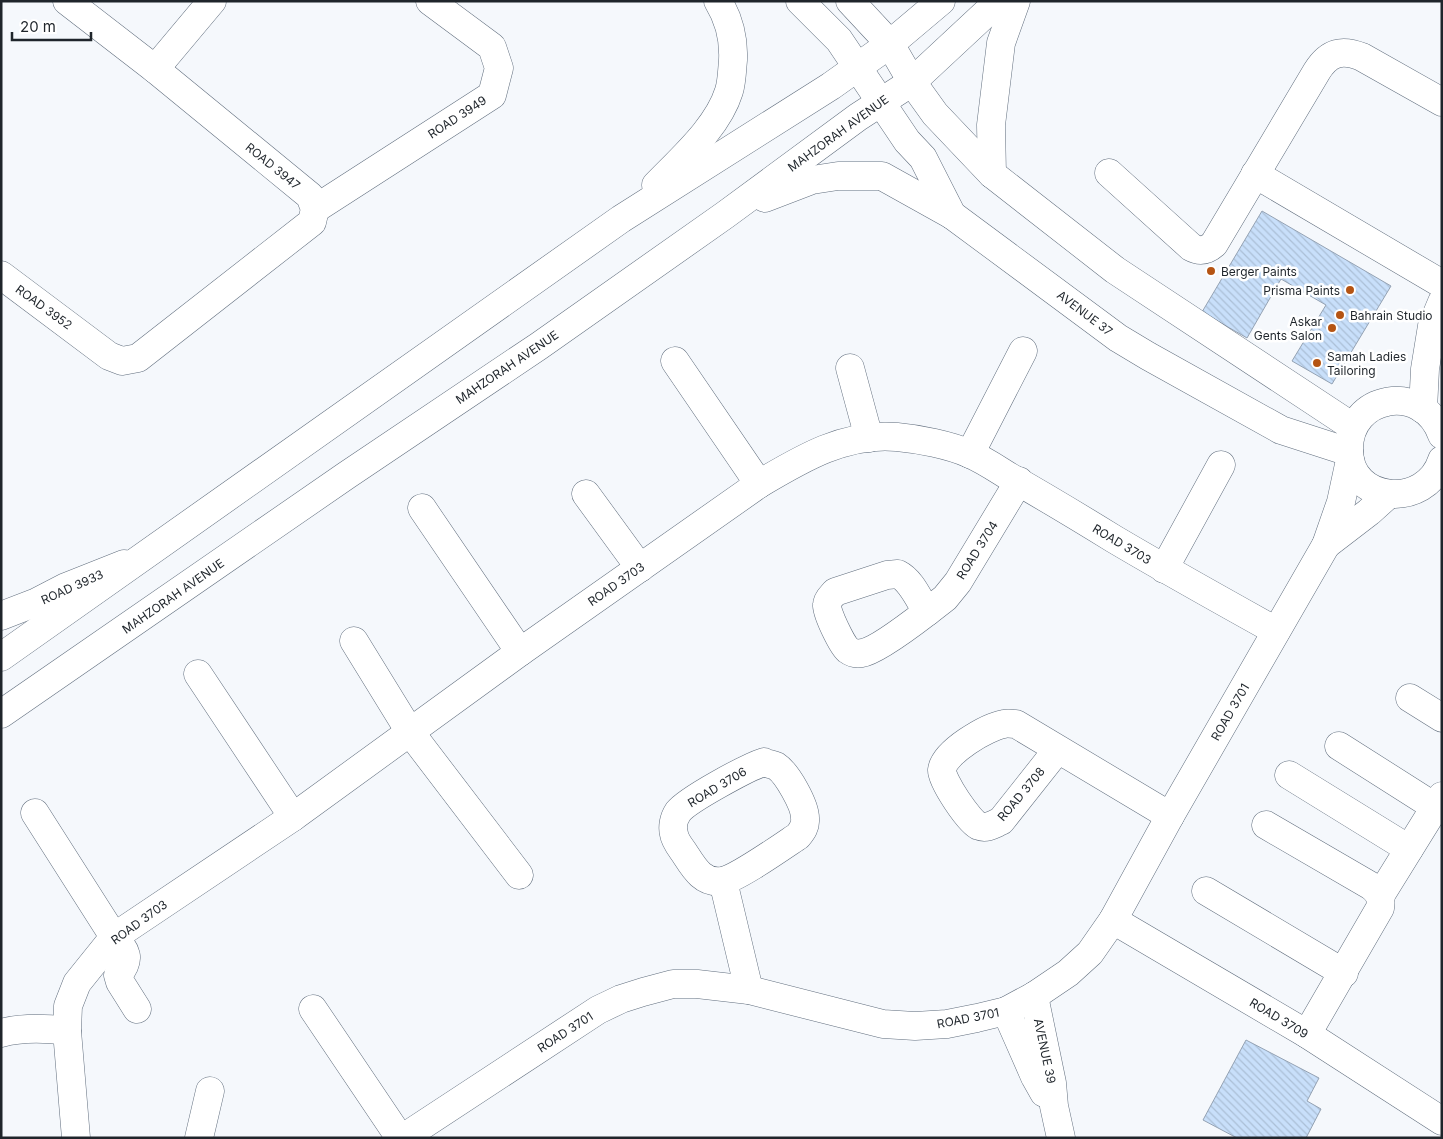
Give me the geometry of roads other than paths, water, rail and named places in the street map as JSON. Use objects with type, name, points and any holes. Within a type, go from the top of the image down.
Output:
[{"type":"street","name":"ROAD 3947","points":[[67,1],[155,69],[310,196],[315,209]]},
{"type":"street","points":[[155,69],[212,1]]},
{"type":"street","name":"ROAD 3949","points":[[315,209],[492,95],[499,68],[492,47],[430,1]]},
{"type":"street","points":[[621,219],[697,143],[720,111],[729,91],[733,48],[726,14],[718,1]]},
{"type":"street","name":"AVENUE 37","points":[[800,1],[838,40],[907,141],[923,158],[952,215],[1118,338],[1148,356],[1281,430],[1351,446]]},
{"type":"street","points":[[850,1],[890,44],[912,82],[935,114],[992,174],[1115,270],[1351,446]]},
{"type":"street","points":[[1,657],[621,219],[831,86],[890,44],[941,1]]},
{"type":"street","name":"MAHZORAH AVENUE","points":[[1,714],[347,475],[539,346],[881,102],[912,82],[998,1]]},
{"type":"street","points":[[992,174],[991,124],[1002,44],[1016,1]]},
{"type":"street","points":[[1109,173],[1191,246],[1197,250],[1209,249],[1214,244],[1322,62],[1331,55],[1342,52],[1352,53],[1442,102]]},
{"type":"street","points":[[1255,174],[1442,284]]},
{"type":"street","points":[[725,215],[812,180],[838,176],[867,175],[882,176],[952,215]]},
{"type":"street","name":"ROAD 3952","points":[[1,275],[109,356],[122,361],[138,358],[312,222],[315,209]]},
{"type":"street","points":[[1423,409],[1429,341],[1432,326],[1442,302]]},
{"type":"street","points":[[970,454],[1023,351]]},
{"type":"street","points":[[675,361],[759,484]]},
{"type":"street","points":[[850,368],[870,438]]},
{"type":"street","points":[[1442,435],[1432,416],[1423,409],[1413,403],[1401,400],[1389,401],[1377,404],[1367,410],[1351,446],[1354,470],[1360,479],[1369,486],[1389,494],[1431,493],[1429,482],[1442,460]]},
{"type":"street","name":"ROAD 3703","points":[[76,1138],[67,1031],[68,1006],[77,984],[114,937],[293,817],[520,652],[759,484],[799,460],[819,451],[840,443],[870,438],[896,437],[948,447],[970,454],[1164,569],[1276,632]]},
{"type":"street","name":"ROAD 3701","points":[[402,1138],[598,1010],[621,999],[673,984],[696,984],[749,990],[884,1024],[915,1026],[947,1024],[1006,1011],[1034,996],[1068,973],[1090,953],[1113,920],[1170,816],[1326,545],[1341,502],[1351,446]]},
{"type":"street","points":[[1164,569],[1221,465]]},
{"type":"street","name":"ROAD 3704","points":[[928,612],[945,598],[958,582],[1019,482]]},
{"type":"street","points":[[586,494],[640,568]]},
{"type":"street","name":"ROAD 3701","points":[[1326,545],[1389,494]]},
{"type":"street","points":[[422,508],[520,652]]},
{"type":"street","name":"ROAD 3933","points":[[1,616],[37,602],[66,587],[142,558]]},
{"type":"street","points":[[354,641],[410,732],[518,875]]},
{"type":"street","points":[[198,674],[293,817]]},
{"type":"street","points":[[1410,698],[1442,718]]},
{"type":"street","points":[[1339,746],[1438,801],[1380,896]]},
{"type":"street","points":[[1058,749],[1170,816]]},
{"type":"street","name":"ROAD 3706","points":[[764,762],[776,766],[787,779],[801,802],[806,817],[804,828],[798,836],[738,874],[723,881],[709,881],[699,874],[674,834],[674,821],[679,811],[690,802],[750,767],[764,762]]},
{"type":"street","points":[[1289,775],[1409,849]]},
{"type":"street","points":[[34,813],[114,937],[126,951],[127,960],[118,975],[120,982],[137,1009]]},
{"type":"street","points":[[1266,825],[1371,886],[1380,896],[1380,908],[1307,1034]]},
{"type":"street","points":[[723,881],[749,990]]},
{"type":"street","points":[[1206,891],[1344,973]]},
{"type":"street","name":"ROAD 3709","points":[[1113,920],[1307,1034],[1442,1121]]},
{"type":"street","name":"AVENUE 39","points":[[1034,996],[1052,1083],[1054,1106],[1062,1138]]},
{"type":"street","points":[[313,1009],[402,1138]]},
{"type":"street","name":"AVENUE 39","points":[[1006,1011],[1035,1077],[1054,1106]]},
{"type":"street","points":[[1,1033],[48,1028],[67,1031]]},
{"type":"street","points":[[199,1138],[210,1091]]},
{"type":"place","name":"Berger Paints","points":[[1211,271]]},
{"type":"place","name":"Prisma Paints","points":[[1350,290]]},
{"type":"place","name":"Bahrain Studio","points":[[1340,315]]},
{"type":"place","name":"Askar Gents Salon","points":[[1332,328]]},
{"type":"place","name":"Samah Ladies Tailoring","points":[[1317,363]]}]
